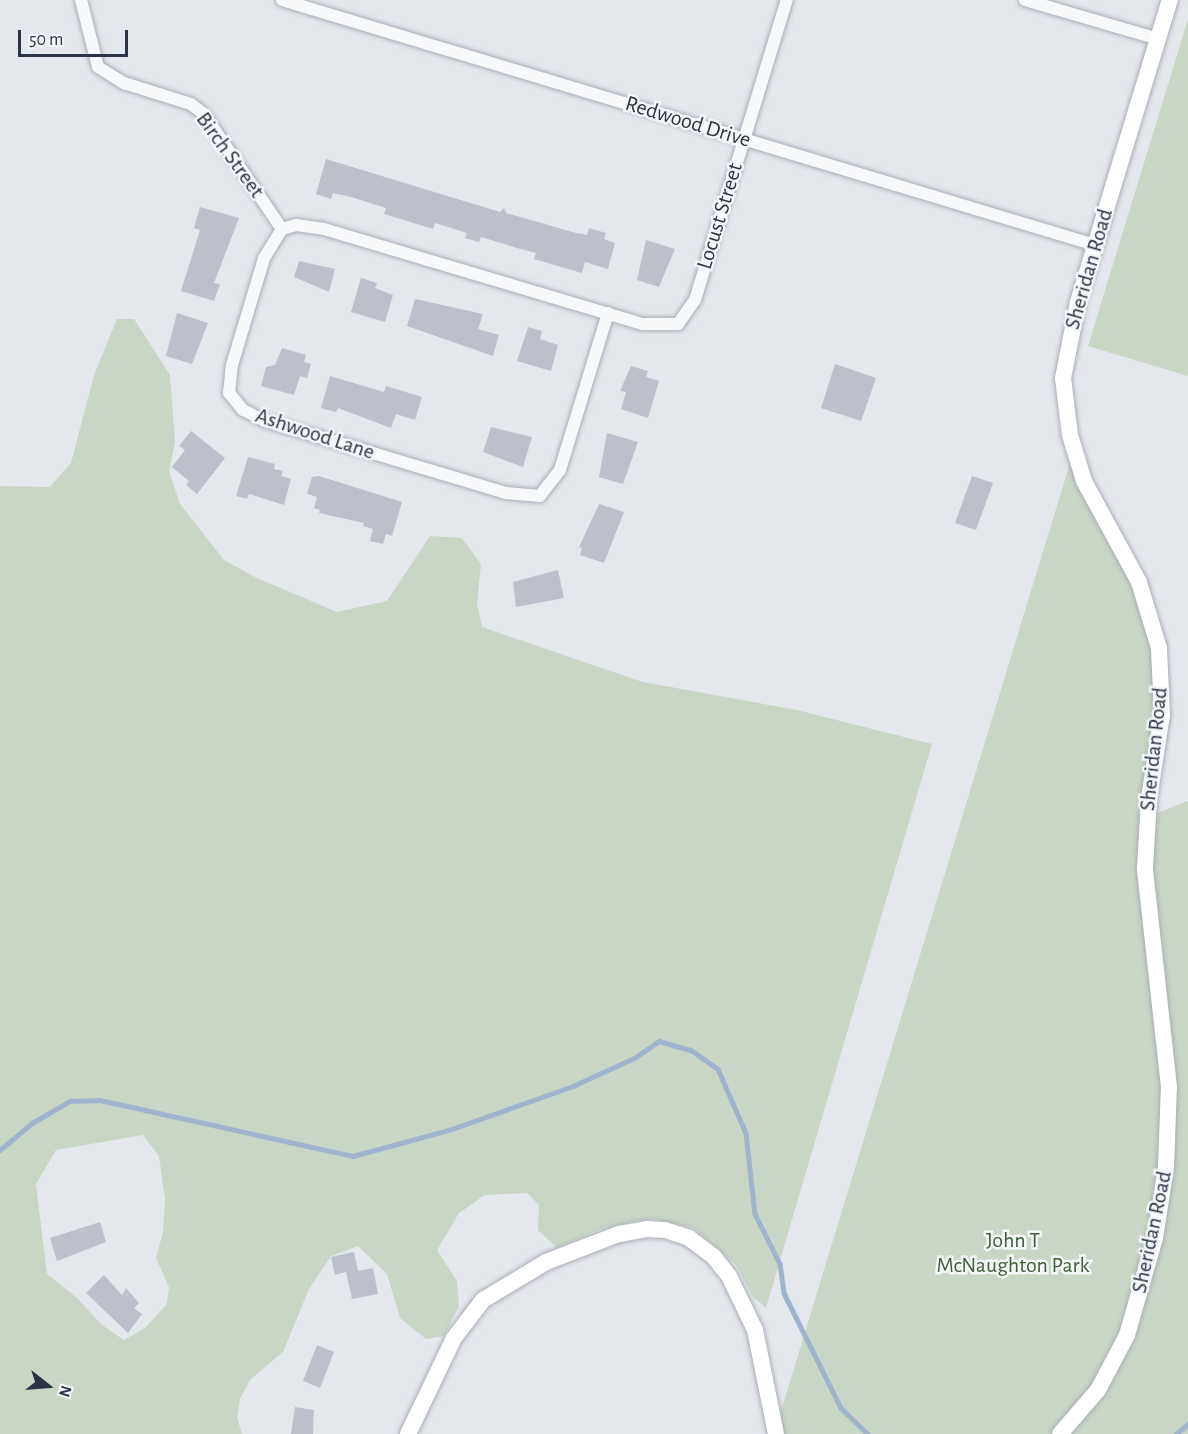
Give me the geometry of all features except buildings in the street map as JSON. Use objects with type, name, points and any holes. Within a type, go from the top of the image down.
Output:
[{"type":"street","name":"Birch Street","points":[[81,0],[98,67],[124,83],[191,104],[204,114],[282,229]]},
{"type":"street","name":"Redwood Drive","points":[[282,0],[1095,245]]},
{"type":"street","name":"Locust Street","points":[[608,313],[652,325],[678,324],[695,300],[787,0]]},
{"type":"street","points":[[1025,0],[1158,39]]},
{"type":"street","name":"Sheridan Road","points":[[1060,1434],[1098,1390],[1127,1335],[1155,1238],[1169,1126],[1169,1087],[1145,868],[1149,798],[1162,715],[1159,648],[1139,582],[1084,481],[1065,408],[1066,351],[1095,245],[1170,0]]},
{"type":"street","points":[[282,229],[302,224],[324,229],[608,313]]},
{"type":"street","name":"Ashwood Lane","points":[[282,229],[264,258],[232,365],[229,386],[236,405],[263,420],[517,496],[540,496],[555,480],[608,313]]},
{"type":"street","points":[[408,1434],[454,1338],[483,1300],[546,1262],[619,1234],[647,1229],[665,1230],[688,1238],[714,1257],[729,1275],[755,1330],[776,1434]]},
{"type":"green space","points":[[1188,19],[1188,376],[1088,346]]},
{"type":"green space","points":[[117,319],[134,319],[170,375],[175,442],[169,471],[180,504],[224,560],[257,578],[337,612],[387,601],[430,536],[462,538],[481,564],[477,603],[482,627],[643,682],[797,710],[932,744],[766,1308],[753,1297],[736,1265],[694,1228],[653,1219],[635,1221],[598,1230],[557,1248],[538,1230],[539,1205],[527,1193],[485,1195],[459,1213],[437,1250],[457,1281],[459,1306],[444,1336],[426,1339],[400,1318],[387,1274],[358,1246],[331,1256],[309,1289],[283,1352],[250,1380],[240,1399],[237,1417],[242,1434],[0,1434],[0,486],[50,487],[71,463],[94,375]],"holes":[[[143,1135],[159,1156],[165,1199],[163,1232],[156,1258],[169,1287],[167,1304],[145,1328],[124,1340],[102,1325],[77,1298],[47,1274],[36,1184],[56,1150]]]},
{"type":"green space","name":"John T McNaughton Park","points":[[1074,450],[1156,630],[1147,817],[1188,801],[1188,1434],[774,1434]]},
{"type":"waterway","points":[[0,1150],[32,1123],[70,1101],[100,1100],[353,1156],[449,1130],[573,1086],[636,1057],[659,1041],[691,1050],[718,1069],[746,1133],[755,1214],[780,1264],[784,1293],[841,1408],[868,1434]]},
{"type":"waterway","points":[[1176,1434],[1188,1424]]}]
